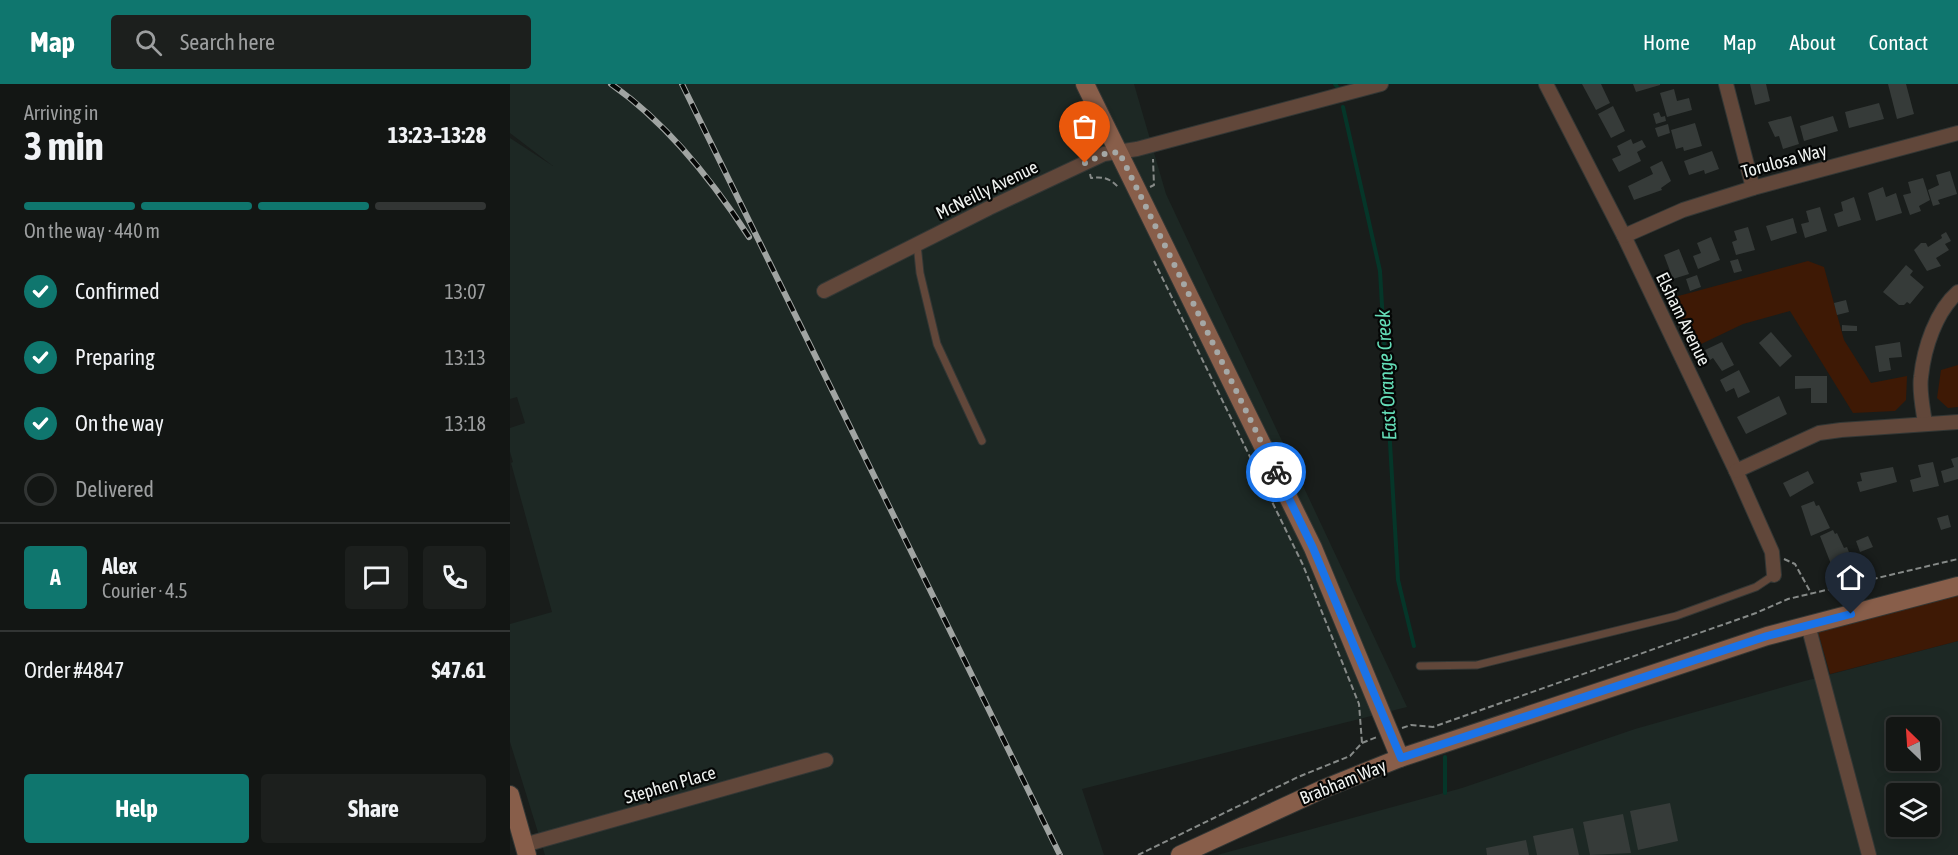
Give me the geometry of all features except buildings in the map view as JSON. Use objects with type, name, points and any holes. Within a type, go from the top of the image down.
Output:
[{"type":"main road","points":[[1085,84],[1313,548],[1401,758]]},
{"type":"main road","name":"Brabham Way","points":[[1180,855],[1323,789],[1401,758],[1755,640],[1958,586]]},
{"type":"main road","points":[[510,795],[525,850]]},
{"type":"street","name":"McNeilly Avenue","points":[[824,291],[1104,154],[1381,84]]},
{"type":"street","name":"Elsham Avenue","points":[[1546,84],[1624,236],[1736,471],[1772,552],[1774,575]]},
{"type":"street","points":[[1726,84],[1752,188]]},
{"type":"street","name":"Torulosa Way","points":[[1624,236],[1683,210],[1752,188],[1958,133]]},
{"type":"street","points":[[1925,423],[1921,378],[1931,333],[1950,299],[1958,292]]},
{"type":"street","points":[[1736,471],[1819,433],[1958,422]]},
{"type":"street","points":[[1808,625],[1869,855]]},
{"type":"street","name":"Stephen Place","points":[[525,850],[826,760]]},
{"type":"lane","points":[[917,244],[920,273],[937,344],[982,441]]},
{"type":"lane","points":[[1419,666],[1477,665],[1676,616],[1756,587],[1774,575]]},
{"type":"path","points":[[1085,163],[1091,178],[1100,177],[1112,180],[1121,194]]},
{"type":"path","points":[[1150,253],[1302,565],[1359,704],[1363,727],[1362,743]]},
{"type":"path","points":[[1772,552],[1795,564],[1811,593]]},
{"type":"path","points":[[1138,855],[1298,777],[1350,756],[1362,743],[1411,725],[1432,727],[1756,613],[1788,599],[1958,559]]},
{"type":"shaded area","points":[[510,84],[1134,84],[1166,194],[1407,707],[1082,789],[1104,855],[545,855],[510,742],[510,624],[552,612],[511,463],[513,462],[510,452],[510,428],[525,423],[517,397],[510,399],[510,138],[553,166],[510,133]]},
{"type":"shaded area","points":[[1808,261],[1824,267],[1844,340],[1871,383],[1907,376],[1906,400],[1895,411],[1853,413],[1790,311],[1743,324],[1695,347],[1671,298]]},
{"type":"shaded area","points":[[1958,365],[1958,407],[1948,408],[1937,398],[1941,370]]},
{"type":"shaded area","points":[[1958,595],[1958,641],[1830,674],[1818,632]]},
{"type":"shaded area","points":[[1958,641],[1958,855],[1217,855],[1462,788],[1635,729]]},
{"type":"waterway","name":"East Orange Creek","points":[[1335,84],[1338,88]]},
{"type":"waterway","name":"East Orange Creek","points":[[1343,107],[1380,271],[1398,580],[1414,646]]},
{"type":"waterway","name":"East Orange Creek","points":[[1445,757],[1445,793]]},
{"type":"railway","points":[[611,84],[651,116],[670,135],[704,174],[749,237]]},
{"type":"railway","points":[[682,84],[1060,855]]},
{"type":"way so far","points":[[1085,163],[1104,154],[1119,152],[1276,472]]},
{"type":"route","points":[[1276,472],[1313,548],[1401,758],[1767,636],[1851,614]]}]
